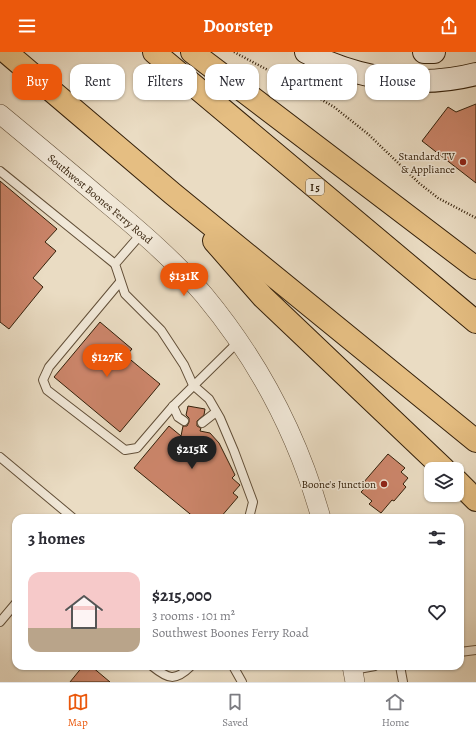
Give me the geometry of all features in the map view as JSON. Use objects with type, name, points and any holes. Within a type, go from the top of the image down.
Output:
[{"type":"highway","points":[[6,52],[173,194],[476,441]]},
{"type":"highway","name":"I 5","points":[[154,52],[476,322]]},
{"type":"highway","points":[[192,52],[476,268]]},
{"type":"highway","points":[[173,194],[263,297],[437,462]]},
{"type":"highway","points":[[464,488],[476,500]]},
{"type":"main road","points":[[306,52],[342,68],[382,78],[406,81],[437,80],[476,74]]},
{"type":"main road","points":[[424,52],[434,52]]},
{"type":"street","name":"Southwest Boones Ferry Road","points":[[0,114],[142,233],[203,294],[239,341],[260,374],[287,425],[307,474],[320,514]]},
{"type":"lane","points":[[0,171],[115,264],[125,294],[161,330],[184,365],[193,385],[209,400],[216,412],[234,451],[252,502],[250,514]]},
{"type":"lane","points":[[115,264],[142,233]]},
{"type":"lane","points":[[120,282],[49,367],[43,380],[47,390],[125,450],[137,448],[193,385],[239,341]]},
{"type":"lane","points":[[173,406],[178,416],[184,421]]},
{"type":"lane","points":[[202,424],[216,412]]},
{"type":"lane","points":[[0,457],[68,514]]},
{"type":"lane","points":[[0,622],[12,608]]},
{"type":"lane","points":[[464,652],[476,650]]},
{"type":"lane","points":[[157,670],[164,676],[175,678],[187,670]]},
{"type":"lane","points":[[235,670],[242,682]]},
{"type":"lane","points":[[401,670],[403,682]]},
{"type":"path","points":[[234,52],[334,107],[368,134],[419,183],[438,198],[476,218]]},
{"type":"building","name":"Standard TV & Appliance","points":[[476,104],[476,183],[422,141],[448,107],[456,112]]},
{"type":"building","points":[[0,181],[57,229],[45,242],[56,251],[33,278],[43,287],[9,329],[0,322]]},
{"type":"building","points":[[100,322],[132,349],[126,356],[160,384],[120,432],[54,377]]},
{"type":"building","points":[[188,406],[205,409],[204,415],[197,421],[197,426],[201,428],[200,431],[210,433],[219,443],[235,475],[232,478],[240,485],[233,493],[238,497],[223,514],[190,514],[134,468],[169,426],[181,436],[183,426],[187,426],[189,422],[189,418],[186,415]]},
{"type":"building","name":"Boone's Junction","points":[[388,454],[405,468],[401,472],[408,478],[403,484],[406,487],[381,513],[369,504],[372,501],[361,492],[367,486],[363,483]]},
{"type":"building","points":[[80,670],[96,670],[110,682],[70,682]]},
{"type":"place","name":"Standard TV & Appliance","points":[[463,162]]},
{"type":"place","name":"Boone's Junction","points":[[384,484]]}]
